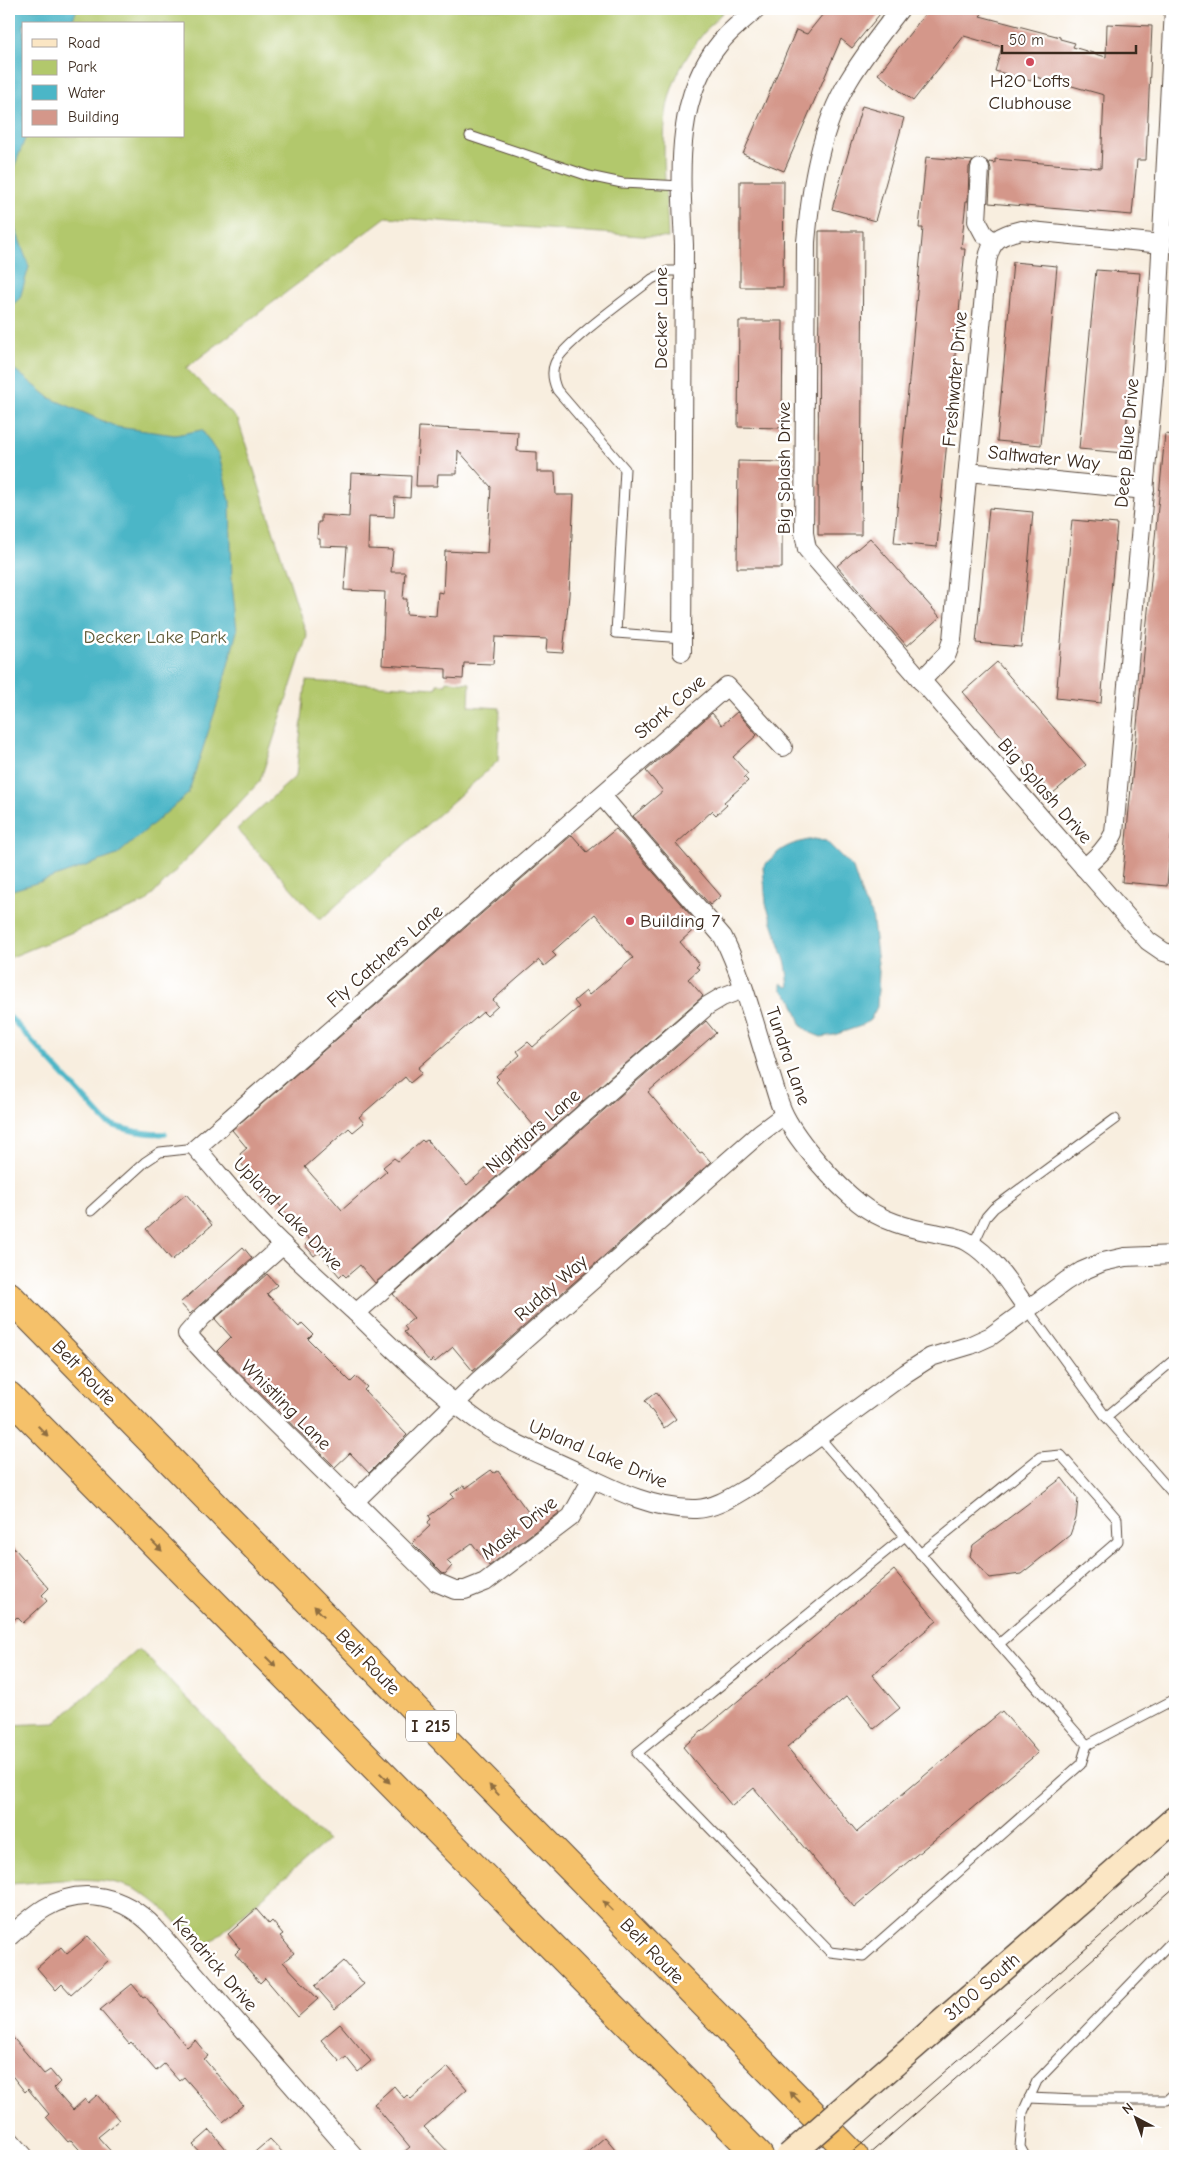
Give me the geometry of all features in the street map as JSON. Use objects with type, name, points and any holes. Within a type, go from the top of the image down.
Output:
[{"type":"highway","name":"Belt Route","points":[[9,1296],[854,2156]]},
{"type":"highway","points":[[9,1396],[759,2156]]},
{"type":"main road","name":"3100 South","points":[[789,2156],[1175,1818]]},
{"type":"street","name":"Decker Lane","points":[[682,645],[682,271],[684,245],[682,186],[684,124],[689,102],[698,79],[720,42],[756,9]]},
{"type":"street","name":"Big Splash Drive","points":[[900,9],[848,82],[827,130],[815,175],[806,242],[804,533],[807,549],[1155,947],[1175,955]]},
{"type":"street","points":[[1168,9],[1175,9]]},
{"type":"street","name":"Deep Blue Drive","points":[[1084,868],[1101,854],[1109,844],[1114,833],[1155,367],[1175,9]]},
{"type":"street","points":[[980,168],[977,221],[984,234],[994,242],[1005,234],[1021,230],[1162,244]]},
{"type":"street","name":"Freshwater Drive","points":[[921,681],[947,654],[952,640],[987,262],[994,242]]},
{"type":"street","name":"Saltwater Way","points":[[968,472],[1145,490]]},
{"type":"street","name":"Stork Cove","points":[[602,796],[728,686],[783,747]]},
{"type":"street","name":"Tundra Lane","points":[[602,796],[718,930],[729,949],[784,1115],[818,1160],[857,1202],[870,1212],[907,1227],[953,1236],[982,1251],[995,1265],[1028,1310]]},
{"type":"street","name":"Fly Catchers Lane","points":[[196,1148],[602,796]]},
{"type":"street","name":"Nightjars Lane","points":[[356,1313],[707,1006],[722,997],[742,989]]},
{"type":"street","name":"Ruddy Way","points":[[354,1502],[455,1402],[760,1133],[784,1115]]},
{"type":"street","name":"Upland Lake Drive","points":[[196,1148],[246,1206],[283,1245],[409,1365],[491,1430],[592,1479],[645,1501],[667,1507],[697,1509],[718,1504],[731,1498],[754,1484],[931,1357],[971,1345],[991,1336],[1066,1280],[1103,1262],[1125,1257],[1175,1255]]},
{"type":"street","name":"Whistling Lane","points":[[283,1245],[202,1318],[187,1334],[429,1576],[444,1587],[455,1590]]},
{"type":"street","name":"Mask Drive","points":[[455,1590],[465,1590],[485,1582],[564,1523],[577,1508],[592,1479]]},
{"type":"street","name":"Kendrick Drive","points":[[9,1937],[44,1908],[72,1897],[87,1896],[115,1900],[139,1912],[161,1934],[354,2156]]},
{"type":"street","points":[[9,2139],[24,2156]]},
{"type":"lane","points":[[470,136],[589,176],[622,182],[682,186]]},
{"type":"lane","points":[[682,271],[668,271],[652,279],[565,349],[554,365],[553,373],[557,390],[625,469],[616,633],[682,645]]},
{"type":"lane","points":[[972,1245],[986,1217],[994,1208],[1115,1119]]},
{"type":"lane","points":[[91,1211],[145,1162],[160,1152],[196,1148]]},
{"type":"lane","points":[[1028,1310],[1106,1417],[1175,1496]]},
{"type":"lane","points":[[1106,1417],[1175,1359]]},
{"type":"lane","points":[[819,1437],[1086,1745]]},
{"type":"lane","points":[[920,1554],[1040,1458],[1061,1456],[1117,1519],[1118,1541],[999,1644]]},
{"type":"lane","points":[[905,1536],[637,1753],[830,1952],[863,1956],[1081,1764],[1086,1745],[1175,1699]]},
{"type":"lane","points":[[1025,2156],[1020,2147],[1023,2112],[1037,2081],[1175,1938]]},
{"type":"lane","points":[[1029,2098],[1167,2100],[1175,2093]]},
{"type":"green space","name":"Decker Lake Park","points":[[9,9],[726,9],[687,56],[669,99],[664,145],[668,238],[386,217],[186,368],[238,420],[307,636],[260,781],[146,902],[9,958]]},
{"type":"green space","points":[[306,681],[436,688],[437,684],[446,684],[446,681],[470,683],[469,706],[500,708],[498,761],[320,920],[237,829],[296,776]]},
{"type":"green space","points":[[139,1649],[327,1841],[202,1950],[150,1898],[118,1883],[82,1879],[9,1884],[9,1725],[55,1723]]},
{"type":"water","points":[[9,9],[77,9],[72,22],[22,22],[22,138],[25,138],[12,173],[15,227],[29,267],[20,298],[9,308]]},
{"type":"water","points":[[9,365],[50,398],[117,427],[175,435],[202,430],[219,456],[230,501],[232,583],[237,631],[219,699],[188,794],[117,855],[9,891]]},
{"type":"water","points":[[814,839],[826,841],[853,868],[864,902],[872,914],[879,972],[877,1007],[870,1020],[861,1026],[834,1035],[821,1037],[811,1033],[802,1026],[792,1000],[781,989],[781,983],[786,987],[789,986],[786,964],[766,904],[763,867],[786,847]]},
{"type":"building","points":[[827,9],[884,9],[852,48],[841,39],[784,171],[743,154],[796,30],[807,34]]},
{"type":"building","points":[[929,9],[986,9],[980,16],[1060,37],[1060,39],[1075,43],[1073,47],[1106,57],[1107,24],[1152,26],[1146,160],[1137,160],[1132,215],[989,203],[991,169],[989,162],[995,163],[995,159],[1101,168],[1104,95],[1033,76],[1031,81],[995,71],[1002,47],[964,36],[913,101],[878,74]]},
{"type":"building","points":[[862,106],[904,118],[875,221],[832,209]]},
{"type":"building","points":[[926,157],[973,161],[969,167],[968,201],[966,201],[961,249],[965,249],[937,547],[894,543],[923,228],[919,228]]},
{"type":"building","points":[[740,181],[784,181],[783,287],[740,287]]},
{"type":"building","points":[[819,231],[863,231],[861,535],[818,535]]},
{"type":"building","points":[[1013,262],[1057,266],[1041,445],[997,441]]},
{"type":"building","points":[[1096,270],[1140,273],[1124,453],[1079,449]]},
{"type":"building","points":[[739,321],[783,321],[782,428],[738,427]]},
{"type":"building","points":[[419,427],[518,432],[517,451],[537,452],[537,472],[555,472],[556,495],[574,495],[569,595],[563,653],[546,652],[547,639],[495,637],[493,664],[464,663],[463,679],[446,678],[446,669],[382,665],[385,592],[344,590],[347,547],[320,546],[320,539],[317,539],[318,522],[321,522],[321,515],[349,517],[351,473],[411,476],[410,498],[395,497],[394,517],[369,516],[368,549],[393,550],[391,572],[405,572],[403,599],[407,599],[406,614],[436,616],[438,592],[443,593],[445,551],[487,553],[491,487],[458,450],[457,474],[438,474],[437,486],[416,486]]},
{"type":"building","points":[[1165,434],[1175,435],[1175,793],[1167,886],[1122,882]]},
{"type":"building","points":[[738,461],[782,462],[782,568],[737,568]]},
{"type":"building","points":[[989,508],[1033,512],[1021,647],[976,643]]},
{"type":"building","points":[[1072,520],[1117,524],[1101,703],[1056,698]]},
{"type":"building","points":[[870,538],[940,617],[907,646],[837,566]]},
{"type":"building","points":[[997,662],[1086,765],[1052,794],[963,692]]},
{"type":"building","points":[[737,712],[757,735],[733,757],[748,774],[744,777],[748,781],[724,802],[727,805],[716,815],[712,811],[676,844],[721,896],[710,905],[633,816],[663,791],[646,771],[712,713],[722,725]]},
{"type":"building","points":[[616,829],[699,925],[680,942],[699,964],[696,967],[699,969],[688,979],[703,996],[375,1283],[360,1265],[346,1277],[343,1274],[340,1277],[319,1252],[314,1256],[305,1245],[310,1240],[270,1194],[265,1199],[255,1187],[259,1184],[238,1160],[242,1157],[240,1154],[247,1148],[232,1130],[572,835],[587,852]],"holes":[[[595,914],[633,958],[589,995],[586,991],[574,1001],[579,1007],[533,1047],[528,1042],[517,1051],[520,1055],[496,1076],[499,1079],[496,1082],[534,1126],[467,1185],[427,1140],[424,1142],[422,1140],[398,1161],[394,1158],[383,1167],[387,1171],[342,1210],[305,1167],[349,1128],[353,1132],[364,1123],[359,1117],[405,1077],[410,1083],[422,1073],[418,1068],[483,1012],[487,1016],[498,1006],[493,1000],[539,960],[544,966],[556,956],[552,952]]]},
{"type":"building","points":[[706,1021],[716,1033],[648,1092],[700,1153],[702,1152],[711,1162],[473,1371],[453,1347],[435,1362],[433,1359],[430,1362],[404,1332],[407,1330],[404,1326],[414,1318],[393,1294]]},
{"type":"building","points":[[186,1194],[212,1225],[172,1260],[146,1229]]},
{"type":"building","points":[[243,1247],[252,1258],[190,1314],[180,1303]]},
{"type":"building","points":[[267,1274],[277,1285],[267,1294],[299,1327],[302,1323],[313,1334],[308,1339],[351,1382],[356,1377],[367,1387],[364,1390],[407,1435],[369,1473],[350,1453],[335,1467],[217,1351],[231,1337],[215,1319]]},
{"type":"building","points":[[656,1392],[676,1419],[664,1428],[645,1401]]},
{"type":"building","points":[[491,1470],[494,1473],[498,1471],[531,1516],[551,1502],[559,1513],[489,1566],[472,1543],[447,1561],[452,1566],[445,1574],[442,1573],[412,1543],[430,1526],[428,1522],[431,1519],[429,1516],[454,1497],[451,1494],[464,1485],[466,1488]]},
{"type":"building","points":[[1062,1478],[1078,1499],[1076,1518],[1070,1535],[1021,1574],[989,1578],[970,1556],[973,1545]]},
{"type":"building","points":[[9,1542],[49,1588],[42,1595],[47,1601],[23,1623],[17,1617],[9,1624]]},
{"type":"building","points":[[894,1570],[937,1621],[872,1675],[900,1708],[874,1729],[847,1696],[787,1747],[857,1832],[1002,1711],[1038,1753],[854,1907],[754,1788],[732,1806],[683,1747]]},
{"type":"building","points":[[256,1909],[269,1924],[272,1921],[283,1934],[280,1936],[294,1953],[283,1962],[318,1999],[298,2017],[265,1978],[260,1983],[235,1954],[240,1949],[228,1934]]},
{"type":"building","points":[[88,1936],[109,1960],[71,1994],[62,1984],[56,1990],[37,1968],[61,1947],[67,1954]]},
{"type":"building","points":[[344,1961],[364,1984],[335,2009],[315,1986]]},
{"type":"building","points":[[132,1984],[143,1997],[145,1996],[187,2047],[195,2040],[208,2056],[204,2059],[243,2105],[223,2122],[184,2077],[179,2081],[164,2064],[156,2071],[131,2042],[129,2044],[100,2010]]},
{"type":"building","points":[[340,2024],[371,2061],[358,2072],[346,2057],[340,2062],[321,2040]]},
{"type":"building","points":[[9,2033],[44,2074],[50,2070],[60,2082],[54,2088],[73,2110],[85,2099],[88,2103],[97,2095],[119,2120],[98,2137],[115,2156],[85,2156],[71,2140],[68,2142],[46,2117],[49,2114],[28,2089],[25,2092],[9,2072]]},
{"type":"building","points":[[448,2067],[467,2089],[424,2127],[452,2156],[399,2156],[410,2147],[374,2104],[394,2086],[404,2098],[407,2095],[411,2099]]},
{"type":"building","points":[[210,2130],[232,2156],[203,2156],[193,2145]]},
{"type":"building","points":[[605,2137],[621,2156],[583,2156]]},
{"type":"building","points":[[270,2139],[286,2156],[250,2156]]},
{"type":"waterway","points":[[9,1016],[107,1123],[135,1132],[165,1134]]},
{"type":"tram line","points":[[848,2156],[1175,1871]]},
{"type":"tram line","points":[[867,2156],[1175,1887]]},
{"type":"place","name":"H2O Lofts Clubhouse","points":[[1030,62]]},
{"type":"place","name":"Building 7","points":[[630,921]]}]
